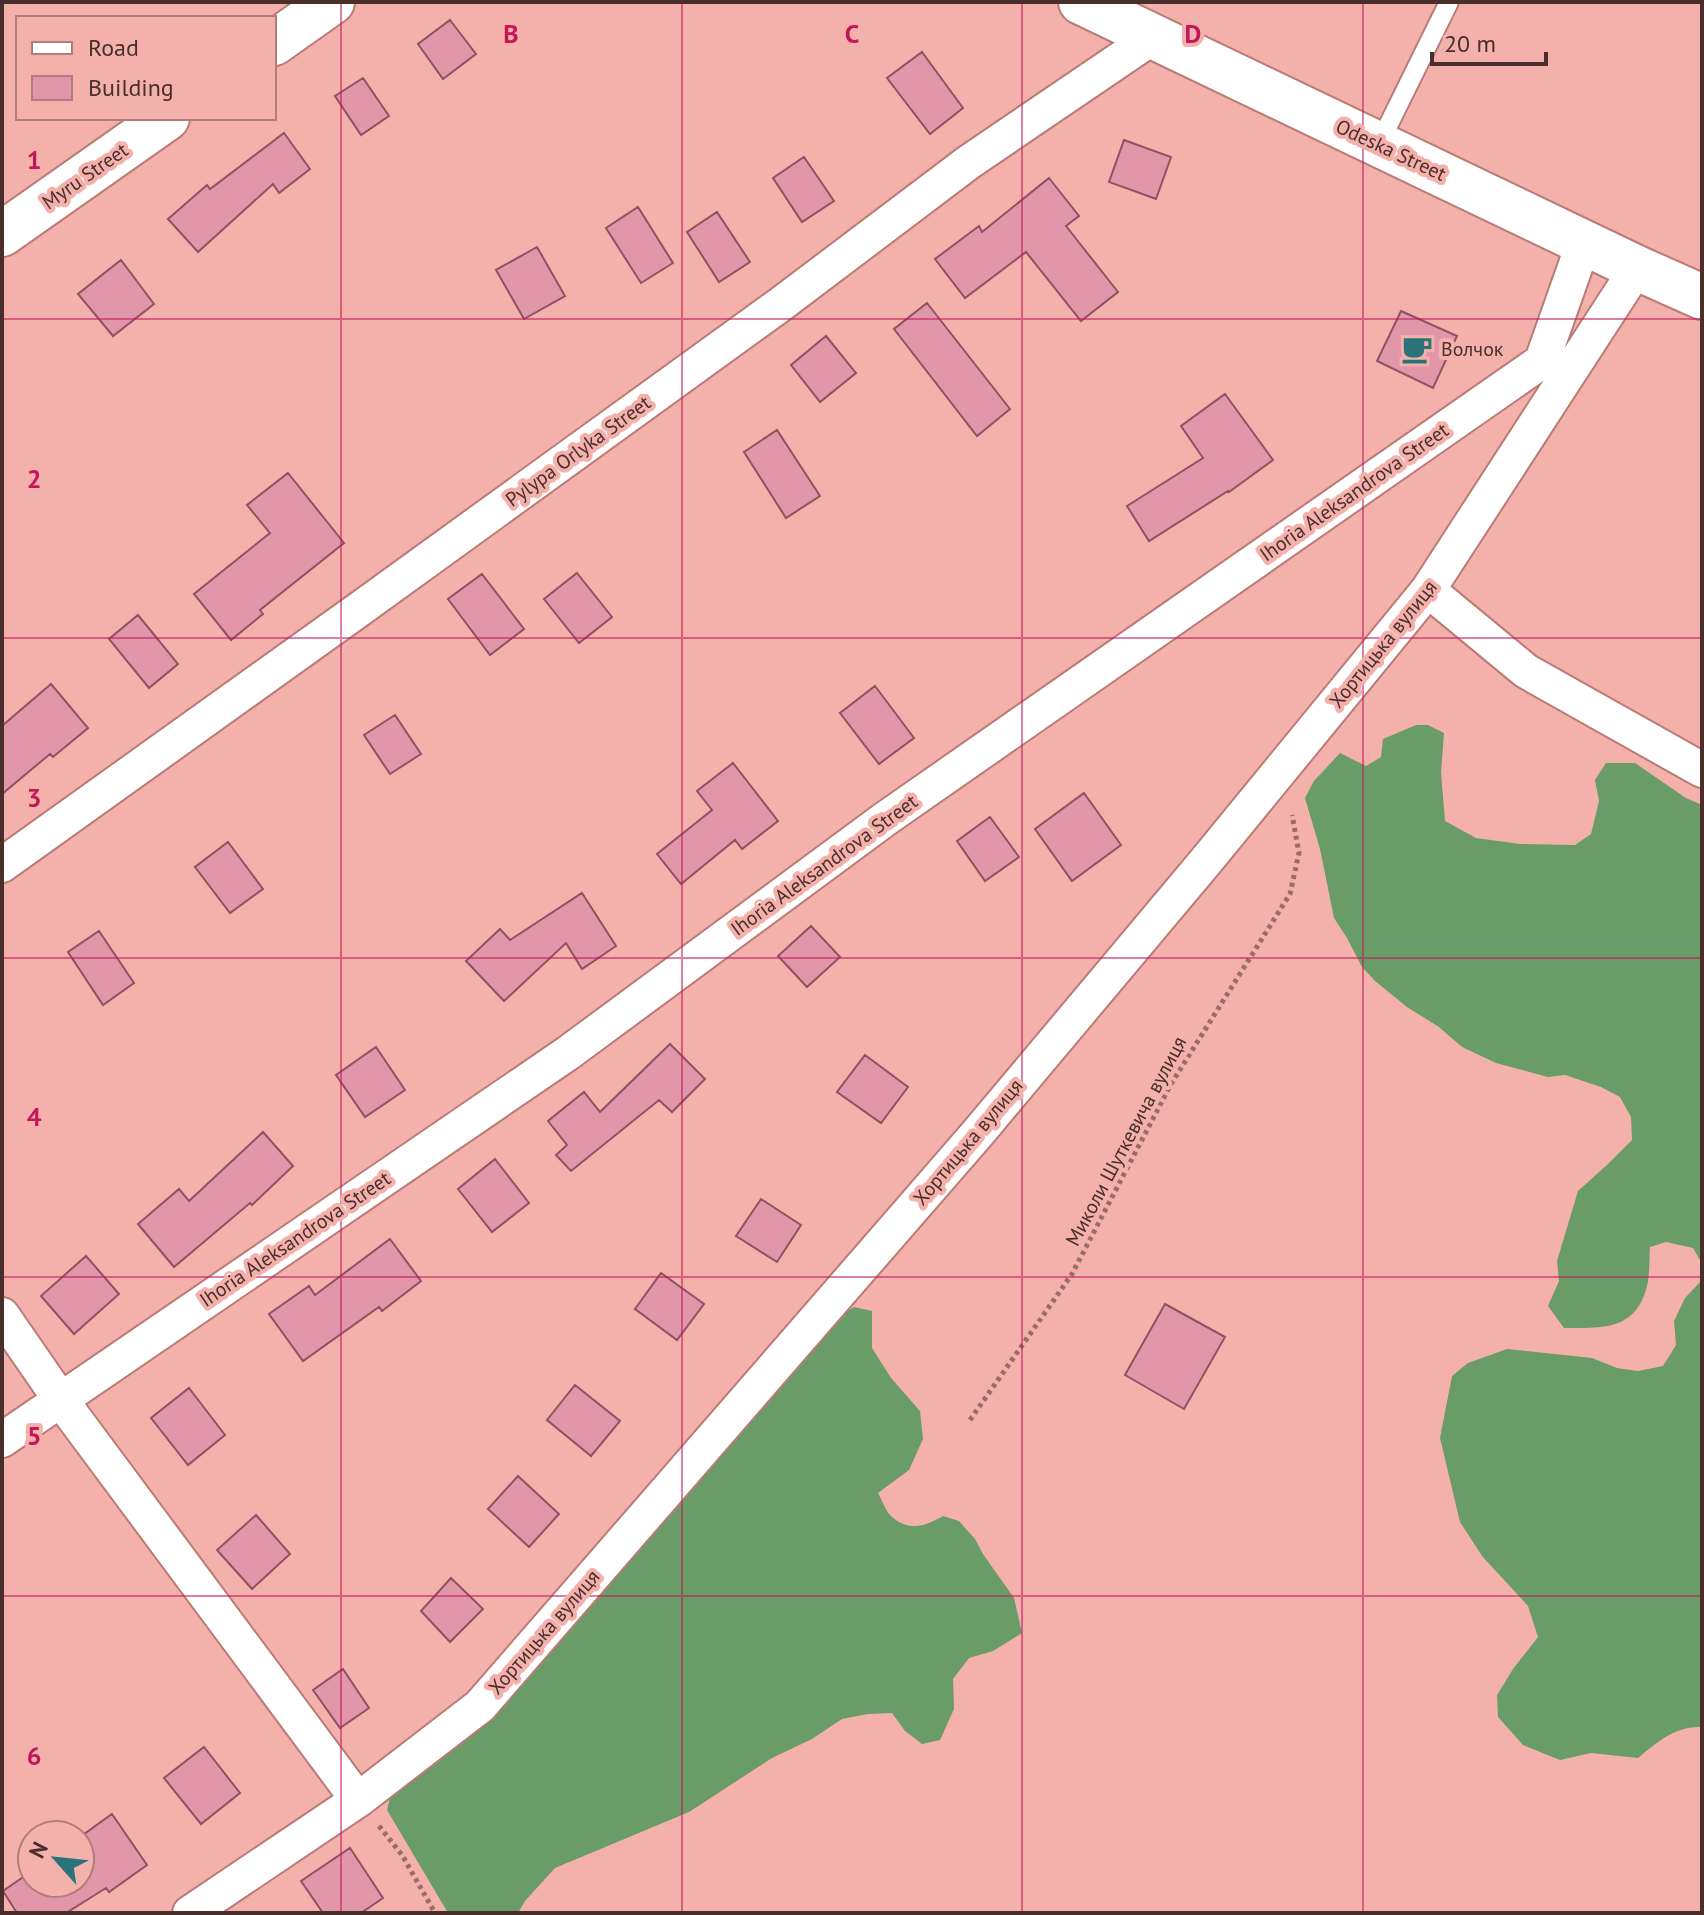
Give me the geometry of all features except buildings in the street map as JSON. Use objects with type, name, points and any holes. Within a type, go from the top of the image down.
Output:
[{"type":"street","points":[[276,42],[332,2]]},
{"type":"street","name":"Odeska Street","points":[[1081,2],[1702,297]]},
{"type":"street","name":"Pylypa Orlyka Street","points":[[2,865],[781,304],[969,162],[1153,37]]},
{"type":"street","name":"Myru Street","points":[[2,234],[164,120]]},
{"type":"street","name":"Ihoria Aleksandrova Street","points":[[2,1440],[568,1053],[885,819],[1542,361],[1584,242]]},
{"type":"street","name":"Хортицька вулиця","points":[[190,1913],[358,1800],[480,1706],[977,1134],[1428,590],[1637,268]]},
{"type":"street","points":[[1428,590],[1526,671],[1702,770]]},
{"type":"street","points":[[2,1315],[60,1399],[358,1800]]},
{"type":"lane","points":[[1379,144],[1449,2]]},
{"type":"path","name":"Миколи Шуткевича вулиця","points":[[970,1420],[1072,1274],[1171,1084],[1290,894],[1299,853],[1291,810],[1274,778]]},
{"type":"path","points":[[358,1800],[402,1855],[435,1913]]},
{"type":"green space","points":[[1416,725],[1428,725],[1444,733],[1441,773],[1445,821],[1476,838],[1520,844],[1575,845],[1591,834],[1599,801],[1595,780],[1606,763],[1635,763],[1686,798],[1702,805],[1702,1264],[1693,1248],[1666,1242],[1650,1247],[1648,1281],[1642,1301],[1635,1312],[1616,1324],[1564,1328],[1548,1306],[1559,1281],[1557,1261],[1578,1191],[1632,1140],[1631,1117],[1620,1097],[1565,1075],[1548,1077],[1496,1063],[1462,1047],[1375,981],[1362,967],[1334,918],[1320,849],[1305,798],[1314,781],[1340,753],[1366,766],[1381,757],[1383,739]]},
{"type":"green space","points":[[1702,1280],[1702,1727],[1675,1732],[1638,1758],[1591,1753],[1560,1760],[1523,1745],[1498,1717],[1497,1695],[1538,1637],[1528,1606],[1482,1556],[1460,1522],[1440,1438],[1452,1376],[1468,1363],[1507,1349],[1592,1358],[1617,1368],[1638,1371],[1663,1366],[1676,1345],[1674,1321],[1685,1298]]},
{"type":"green space","points":[[854,1307],[872,1311],[872,1348],[891,1378],[920,1411],[923,1439],[909,1470],[878,1493],[884,1506],[892,1517],[905,1525],[924,1525],[943,1516],[959,1521],[975,1539],[1014,1598],[1022,1633],[993,1651],[969,1658],[953,1679],[954,1709],[940,1740],[922,1744],[905,1731],[892,1713],[842,1719],[812,1739],[772,1758],[689,1812],[555,1868],[518,1913],[448,1913],[387,1810],[392,1789],[827,1324]]},
{"type":"place","name":"Волчок","points":[[1417,349]]}]
